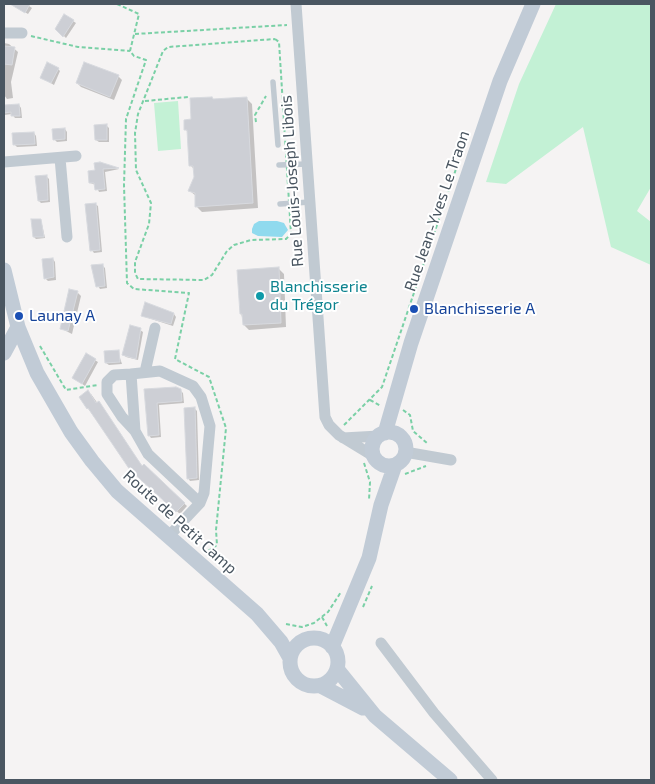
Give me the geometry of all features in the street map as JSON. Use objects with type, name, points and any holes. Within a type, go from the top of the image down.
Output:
[{"type":"main road","name":"Rue Jean-Yves Le Traon","points":[[396,409],[399,386],[500,81],[533,4]]},
{"type":"main road","name":"Route de Petit Camp","points":[[4,270],[18,328],[32,347],[37,373],[71,432],[92,461],[117,491],[257,614],[281,642],[290,658]]},
{"type":"main road","points":[[4,354],[18,328]]},
{"type":"main road","points":[[4,361],[32,347]]},
{"type":"main road","points":[[332,647],[369,558],[381,505],[383,462],[374,444],[388,435],[396,409]]},
{"type":"main road","points":[[383,462],[401,461],[406,452],[404,442],[388,435]]},
{"type":"main road","points":[[318,638],[332,647],[336,654],[337,669],[332,678],[320,686],[313,687],[298,682],[290,668],[292,650],[302,641],[318,638],[349,606]]},
{"type":"main road","name":"Route de Petit Camp","points":[[257,614],[302,641]]},
{"type":"main road","points":[[337,669],[375,716],[450,780]]},
{"type":"main road","points":[[320,686],[375,716]]},
{"type":"street","name":"Rue Louis-Joseph Libois","points":[[296,4],[325,417],[329,425],[343,438],[383,462]]},
{"type":"street","points":[[4,33],[22,33]]},
{"type":"street","points":[[4,162],[76,156]]},
{"type":"street","points":[[60,158],[66,237]]},
{"type":"street","points":[[145,372],[155,328]]},
{"type":"street","points":[[168,537],[200,503],[204,493],[210,426],[201,397],[193,386],[171,374],[160,371],[114,375],[107,382],[108,394],[122,417],[135,431],[148,454],[200,503]]},
{"type":"street","points":[[131,374],[135,431]]},
{"type":"street","points":[[343,438],[388,435]]},
{"type":"street","points":[[406,452],[451,460]]},
{"type":"street","points":[[381,643],[434,713],[492,780]]},
{"type":"lane","points":[[273,82],[278,146]]},
{"type":"lane","points":[[279,165],[307,164]]},
{"type":"lane","points":[[280,204],[310,202]]},
{"type":"path","points":[[117,4],[139,14],[130,51]]},
{"type":"path","points":[[135,34],[297,24]]},
{"type":"path","points":[[22,33],[78,47],[130,51],[134,56],[146,60],[126,119],[124,184],[127,283],[134,289],[189,293],[175,358],[209,377],[226,428],[216,530],[217,545],[201,555]]},
{"type":"path","points":[[277,40],[286,165],[290,236],[278,240],[251,240],[234,245],[226,251],[209,278],[147,281],[138,279],[135,273],[136,262],[152,209],[151,199],[134,164],[136,123],[157,63],[168,46],[277,40]]},
{"type":"path","points":[[256,122],[255,115],[265,96],[274,96]]},
{"type":"path","points":[[145,101],[188,98]]},
{"type":"path","points":[[32,347],[66,390],[107,382]]},
{"type":"path","points":[[370,400],[396,409],[407,410],[413,431],[431,448],[432,457]]},
{"type":"green space","points":[[556,4],[651,4],[651,187],[637,211],[651,222],[651,265],[611,247],[583,127],[506,184],[486,182],[519,84]]},
{"type":"green space","points":[[178,101],[181,149],[158,151],[154,103]]},
{"type":"water","points":[[259,221],[284,223],[288,230],[282,237],[258,236],[252,233],[252,229],[254,224]]},
{"type":"building","points":[[10,4],[30,4],[25,13]]},
{"type":"building","points":[[64,14],[74,20],[63,37],[55,29]]},
{"type":"building","points":[[4,46],[15,47],[12,65],[4,64]]},
{"type":"building","points":[[47,62],[59,68],[51,83],[40,78]]},
{"type":"building","points":[[84,62],[119,75],[110,97],[76,83]]},
{"type":"building","points":[[212,97],[213,99],[247,97],[253,203],[195,207],[195,193],[188,191],[194,177],[193,166],[189,166],[187,130],[184,130],[184,120],[191,119],[190,98]]},
{"type":"building","points":[[19,104],[20,116],[11,116],[11,112],[4,113],[4,105]]},
{"type":"building","points":[[107,124],[107,140],[95,140],[94,125]]},
{"type":"building","points":[[65,128],[65,139],[53,140],[52,129]]},
{"type":"building","points":[[34,132],[35,144],[13,145],[12,133]]},
{"type":"building","points":[[100,162],[119,168],[103,169],[105,189],[95,190],[94,183],[89,183],[88,171],[95,170],[94,163]]},
{"type":"building","points":[[47,175],[48,200],[38,201],[35,176]]},
{"type":"building","points":[[96,203],[100,250],[90,251],[85,204]]},
{"type":"building","points":[[31,219],[41,219],[44,237],[33,237]]},
{"type":"building","points":[[53,258],[54,277],[44,279],[42,259]]},
{"type":"building","points":[[103,264],[105,286],[96,287],[91,265]]},
{"type":"building","name":"Blanchisserie du Trégor","points":[[279,267],[281,323],[243,325],[242,314],[240,314],[237,270]]},
{"type":"building","points":[[69,289],[78,291],[68,331],[60,329]]},
{"type":"building","points":[[145,302],[174,313],[171,324],[141,316]]},
{"type":"building","points":[[130,325],[141,328],[136,359],[122,355]]},
{"type":"building","points":[[119,350],[120,362],[105,363],[104,351]]},
{"type":"building","points":[[86,353],[96,359],[82,384],[72,378]]},
{"type":"building","points":[[176,387],[181,389],[182,401],[157,403],[159,435],[148,436],[144,389]]},
{"type":"building","points":[[88,390],[96,403],[99,401],[142,466],[144,464],[185,503],[176,512],[130,470],[79,397]]},
{"type":"building","points":[[195,407],[197,478],[187,479],[184,408]]},
{"type":"place","name":"Blanchisserie du Trégor","points":[[260,296]]},
{"type":"place","name":"Blanchisserie A","points":[[414,309]]},
{"type":"place","name":"Launay A","points":[[19,316]]}]
